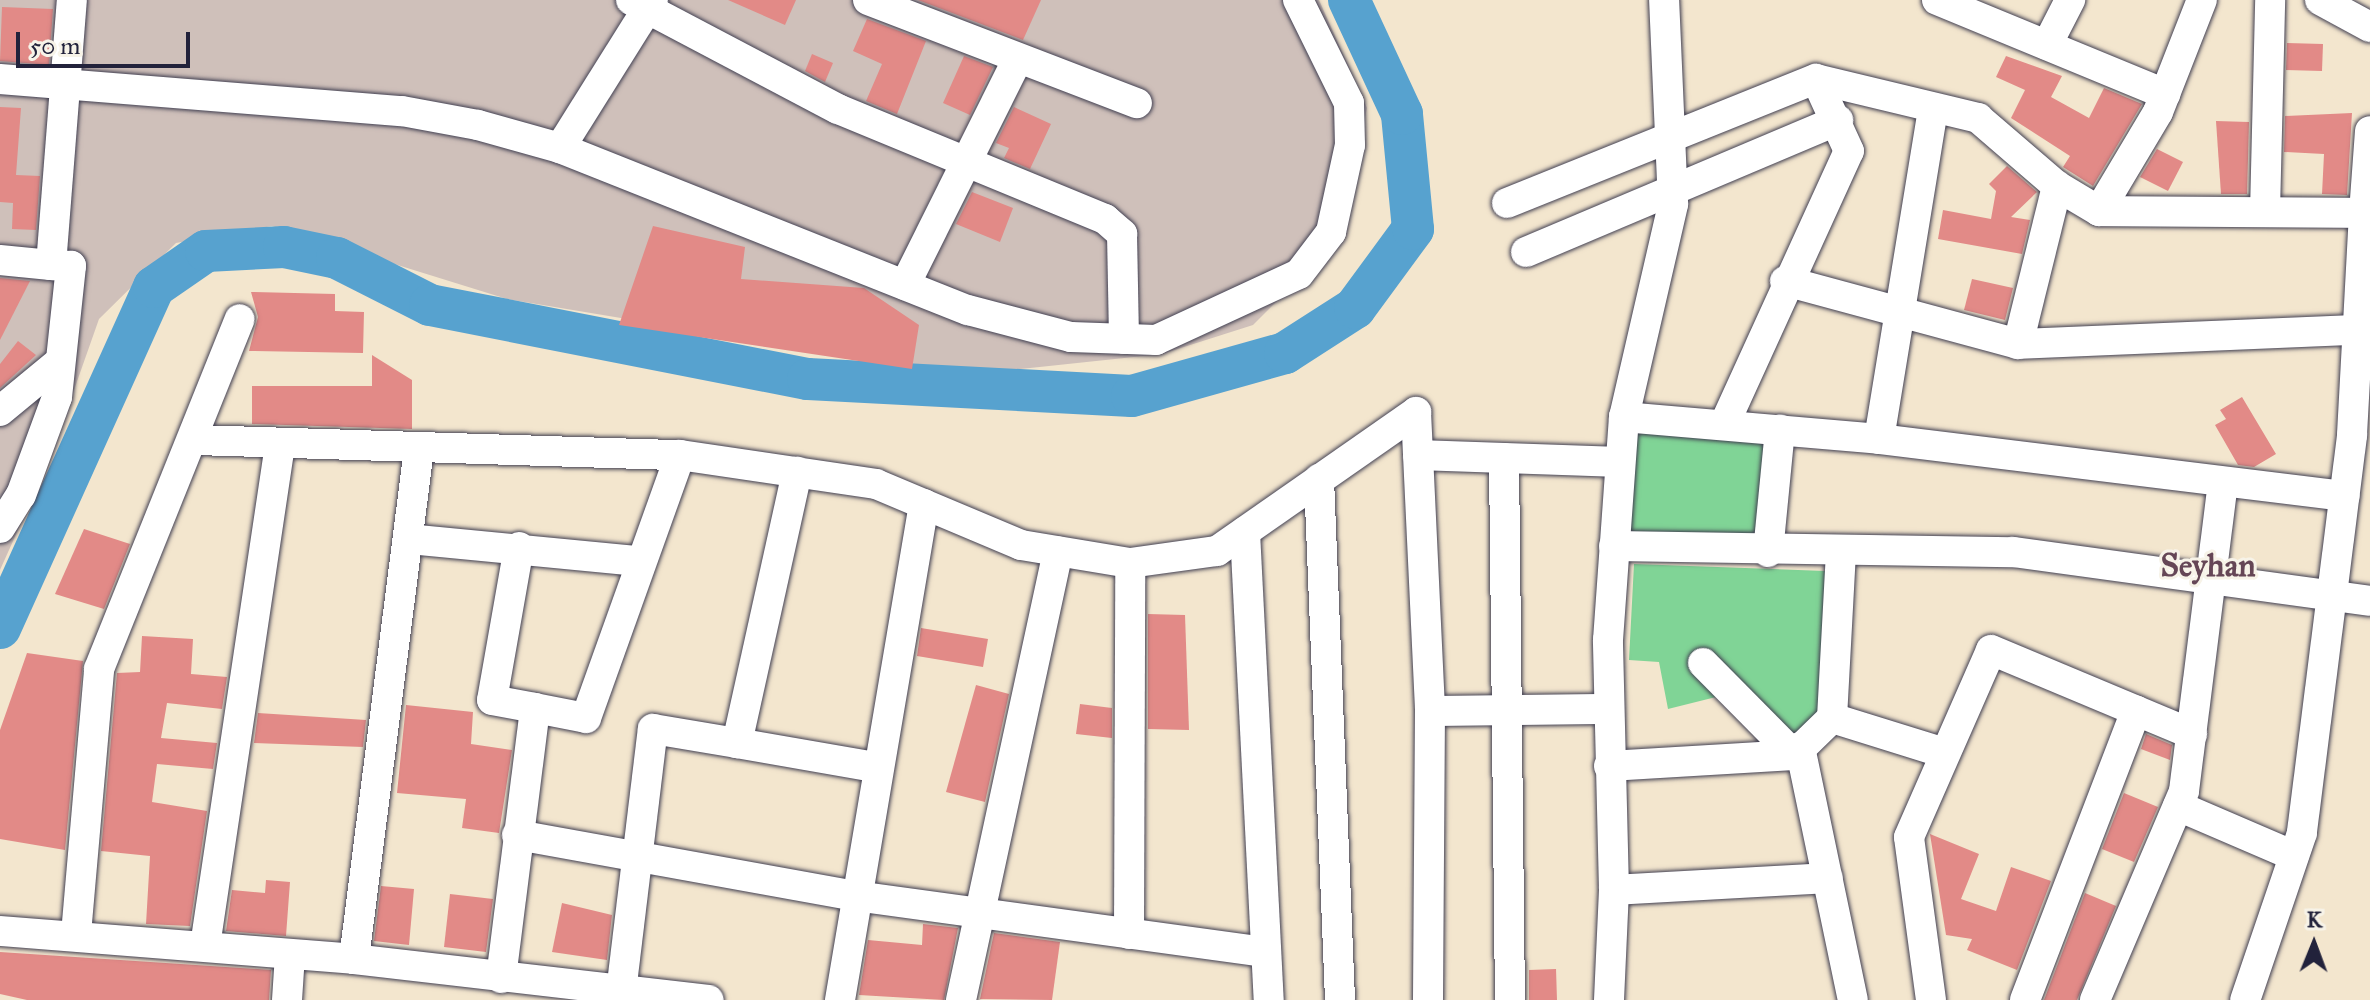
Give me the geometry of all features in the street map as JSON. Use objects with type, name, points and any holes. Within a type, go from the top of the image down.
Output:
[{"type":"street","points":[[51,265],[72,0]]},
{"type":"street","points":[[868,0],[1017,60],[1137,103]]},
{"type":"street","points":[[0,79],[402,111],[560,148],[905,285],[1071,337],[1156,340],[1299,274],[1331,232],[1350,145],[1349,103],[1298,0]]},
{"type":"street","points":[[1609,1000],[1614,890],[1605,709],[1624,417],[1672,193],[1664,0]]},
{"type":"street","points":[[1937,0],[2165,94]]},
{"type":"street","points":[[2047,45],[2070,0]]},
{"type":"street","points":[[2099,211],[2165,94],[2202,0]]},
{"type":"street","points":[[2265,212],[2270,0]]},
{"type":"street","points":[[2320,0],[2370,27]]},
{"type":"street","points":[[560,148],[643,3],[838,109],[1105,219],[1122,234],[1124,339]]},
{"type":"street","points":[[905,285],[962,160],[1017,60]]},
{"type":"street","points":[[1724,425],[1785,281],[1849,151],[1838,120],[1816,79]]},
{"type":"street","points":[[1507,203],[1668,135],[1816,79],[1978,118],[2057,186],[2099,211],[2364,213]]},
{"type":"street","points":[[1879,439],[1933,108]]},
{"type":"street","points":[[1526,252],[1672,193],[1838,120]]},
{"type":"street","points":[[2245,1000],[2294,856],[2334,595],[2345,496],[2361,438],[2358,330],[2370,131]]},
{"type":"street","points":[[2018,344],[2057,186]]},
{"type":"street","points":[[0,260],[71,266],[58,363],[57,397],[21,495],[0,528]]},
{"type":"street","points":[[1785,281],[1898,315],[2018,344],[2358,330]]},
{"type":"street","points":[[76,934],[99,669],[196,440],[240,319]]},
{"type":"street","points":[[0,411],[58,363]]},
{"type":"street","points":[[196,440],[680,455],[876,484],[1021,545],[1130,563],[1181,561],[1217,551],[1416,412],[1430,711],[1428,1000]]},
{"type":"street","points":[[1624,417],[1879,439],[2345,496]]},
{"type":"street","points":[[1768,552],[1780,430]]},
{"type":"street","points":[[205,946],[280,445]]},
{"type":"street","points":[[354,959],[419,449]]},
{"type":"street","points":[[519,547],[492,700],[586,718],[639,561],[680,455]]},
{"type":"street","points":[[1418,455],[1620,462]]},
{"type":"street","points":[[1504,458],[1510,1000]]},
{"type":"street","points":[[737,743],[797,472]]},
{"type":"street","points":[[1319,479],[1340,1000]]},
{"type":"street","points":[[2095,1000],[2178,806],[2192,734],[2223,482]]},
{"type":"street","points":[[840,1000],[875,767],[924,504]]},
{"type":"street","points":[[1245,532],[1269,1000]]},
{"type":"street","points":[[409,539],[519,547],[639,561]]},
{"type":"street","points":[[1614,546],[1841,554],[2013,552],[2370,601]]},
{"type":"street","points":[[961,1000],[1058,551]]},
{"type":"street","points":[[1609,766],[1797,751],[1832,718],[1841,554]]},
{"type":"street","points":[[1129,934],[1130,563]]},
{"type":"street","points":[[1931,1000],[1909,837],[1941,752],[1991,650],[2192,734]]},
{"type":"street","points":[[1703,663],[1797,751],[1853,1000]]},
{"type":"street","points":[[501,978],[535,708]]},
{"type":"street","points":[[1430,711],[1605,709]]},
{"type":"street","points":[[2025,1000],[2136,711]]},
{"type":"street","points":[[1832,718],[1941,752]]},
{"type":"street","points":[[621,992],[635,852],[653,729],[875,767]]},
{"type":"street","points":[[2178,806],[2294,856]]},
{"type":"street","points":[[517,835],[635,852],[855,896],[1265,952]]},
{"type":"street","points":[[1614,890],[1828,878]]},
{"type":"street","points":[[0,931],[76,934],[354,959],[678,999],[709,1000]]},
{"type":"street","points":[[287,1000],[290,955]]},
{"type":"shaded area","points":[[0,0],[1319,0],[1367,108],[1342,236],[1253,325],[1162,354],[963,375],[507,299],[272,226],[176,243],[99,319],[49,461],[0,570]]},
{"type":"green space","points":[[1624,417],[1780,430],[1768,552],[1614,546]]},
{"type":"green space","points":[[1634,564],[1825,571],[1820,724],[1794,755],[1732,693],[1668,709],[1659,662],[1629,660]]},
{"type":"building","points":[[728,0],[796,0],[785,25]]},
{"type":"building","points":[[918,0],[1041,0],[1023,40]]},
{"type":"building","points":[[2,7],[53,9],[49,65],[0,61]]},
{"type":"building","points":[[867,19],[926,41],[897,114],[866,101],[882,64],[853,51]]},
{"type":"building","points":[[2287,43],[2323,44],[2322,71],[2286,70]]},
{"type":"building","points":[[812,54],[833,63],[825,82],[805,71]]},
{"type":"building","points":[[964,56],[993,67],[970,115],[943,103]]},
{"type":"building","points":[[2006,56],[2062,76],[2051,97],[2089,118],[2104,88],[2142,104],[2093,186],[2063,167],[2070,156],[2011,118],[2025,90],[1996,77]]},
{"type":"building","points":[[0,107],[21,108],[16,175],[40,176],[36,230],[12,229],[13,203],[0,202]]},
{"type":"building","points":[[1014,107],[1051,124],[1030,169],[1004,158],[1009,148],[996,143]]},
{"type":"building","points":[[2352,113],[2347,195],[2322,194],[2324,154],[2284,152],[2285,116]]},
{"type":"building","points":[[2216,121],[2249,122],[2247,194],[2221,194]]},
{"type":"building","points":[[2157,149],[2183,162],[2168,191],[2140,177]]},
{"type":"building","points":[[2007,166],[2037,192],[2011,217],[2030,220],[2022,254],[1938,239],[1943,210],[1991,219],[1996,191],[1989,184]]},
{"type":"building","points":[[972,192],[1013,208],[1000,242],[956,224]]},
{"type":"building","points":[[653,226],[745,247],[741,279],[864,288],[919,325],[912,369],[619,325]]},
{"type":"building","points":[[0,278],[30,281],[0,340]]},
{"type":"building","points":[[1972,279],[2013,288],[2005,320],[1964,310]]},
{"type":"building","points":[[251,292],[335,294],[335,311],[364,312],[363,353],[249,351],[258,317]]},
{"type":"building","points":[[18,341],[36,355],[0,388],[0,364]]},
{"type":"building","points":[[372,355],[412,380],[412,429],[252,424],[252,386],[372,386]]},
{"type":"building","points":[[2242,397],[2276,454],[2254,467],[2238,465],[2215,425],[2226,419],[2220,410]]},
{"type":"building","points":[[84,529],[130,544],[104,609],[55,594]]},
{"type":"building","points":[[1148,614],[1185,615],[1189,730],[1148,729]]},
{"type":"building","points":[[921,628],[988,639],[983,667],[917,656]]},
{"type":"building","points":[[142,636],[193,639],[191,674],[227,677],[222,709],[167,703],[161,738],[217,743],[213,769],[157,764],[152,802],[207,811],[190,926],[146,924],[150,856],[101,851],[117,673],[140,672]]},
{"type":"building","points":[[27,653],[83,661],[65,850],[0,839],[0,730]]},
{"type":"building","points":[[976,685],[1009,694],[985,802],[946,792]]},
{"type":"building","points":[[1080,704],[1112,708],[1112,738],[1076,734]]},
{"type":"building","points":[[406,705],[473,712],[471,744],[512,750],[499,833],[462,828],[466,799],[397,793]]},
{"type":"building","points":[[258,713],[366,720],[363,747],[254,743]]},
{"type":"building","points":[[2146,734],[2172,745],[2170,760],[2141,749]]},
{"type":"building","points":[[2124,793],[2158,807],[2134,862],[2102,849]]},
{"type":"building","points":[[1930,834],[1979,854],[1961,899],[1996,911],[2011,867],[2051,881],[2017,970],[1967,950],[1972,939],[1946,935]]},
{"type":"building","points":[[266,880],[290,882],[286,936],[226,931],[232,890],[265,893]]},
{"type":"building","points":[[381,886],[414,889],[409,945],[374,941]]},
{"type":"building","points":[[2085,893],[2116,906],[2077,1000],[2044,1000]]},
{"type":"building","points":[[450,894],[493,899],[486,952],[444,947]]},
{"type":"building","points":[[562,903],[612,915],[607,960],[552,952]]},
{"type":"building","points":[[923,924],[958,928],[944,1000],[859,995],[868,940],[922,945]]},
{"type":"building","points":[[994,933],[1060,942],[1052,1000],[980,999]]},
{"type":"building","points":[[0,952],[271,970],[269,1000],[27,1000],[0,994]]},
{"type":"building","points":[[1556,969],[1557,1000],[1529,1000],[1529,970]]},
{"type":"waterway","points":[[0,628],[154,287],[206,251],[284,247],[337,258],[430,305],[808,379],[1132,396],[1285,353],[1355,308],[1413,229],[1402,114],[1349,0]]},
{"type":"district","name":"Seyhan","points":[[2208,566]]}]
